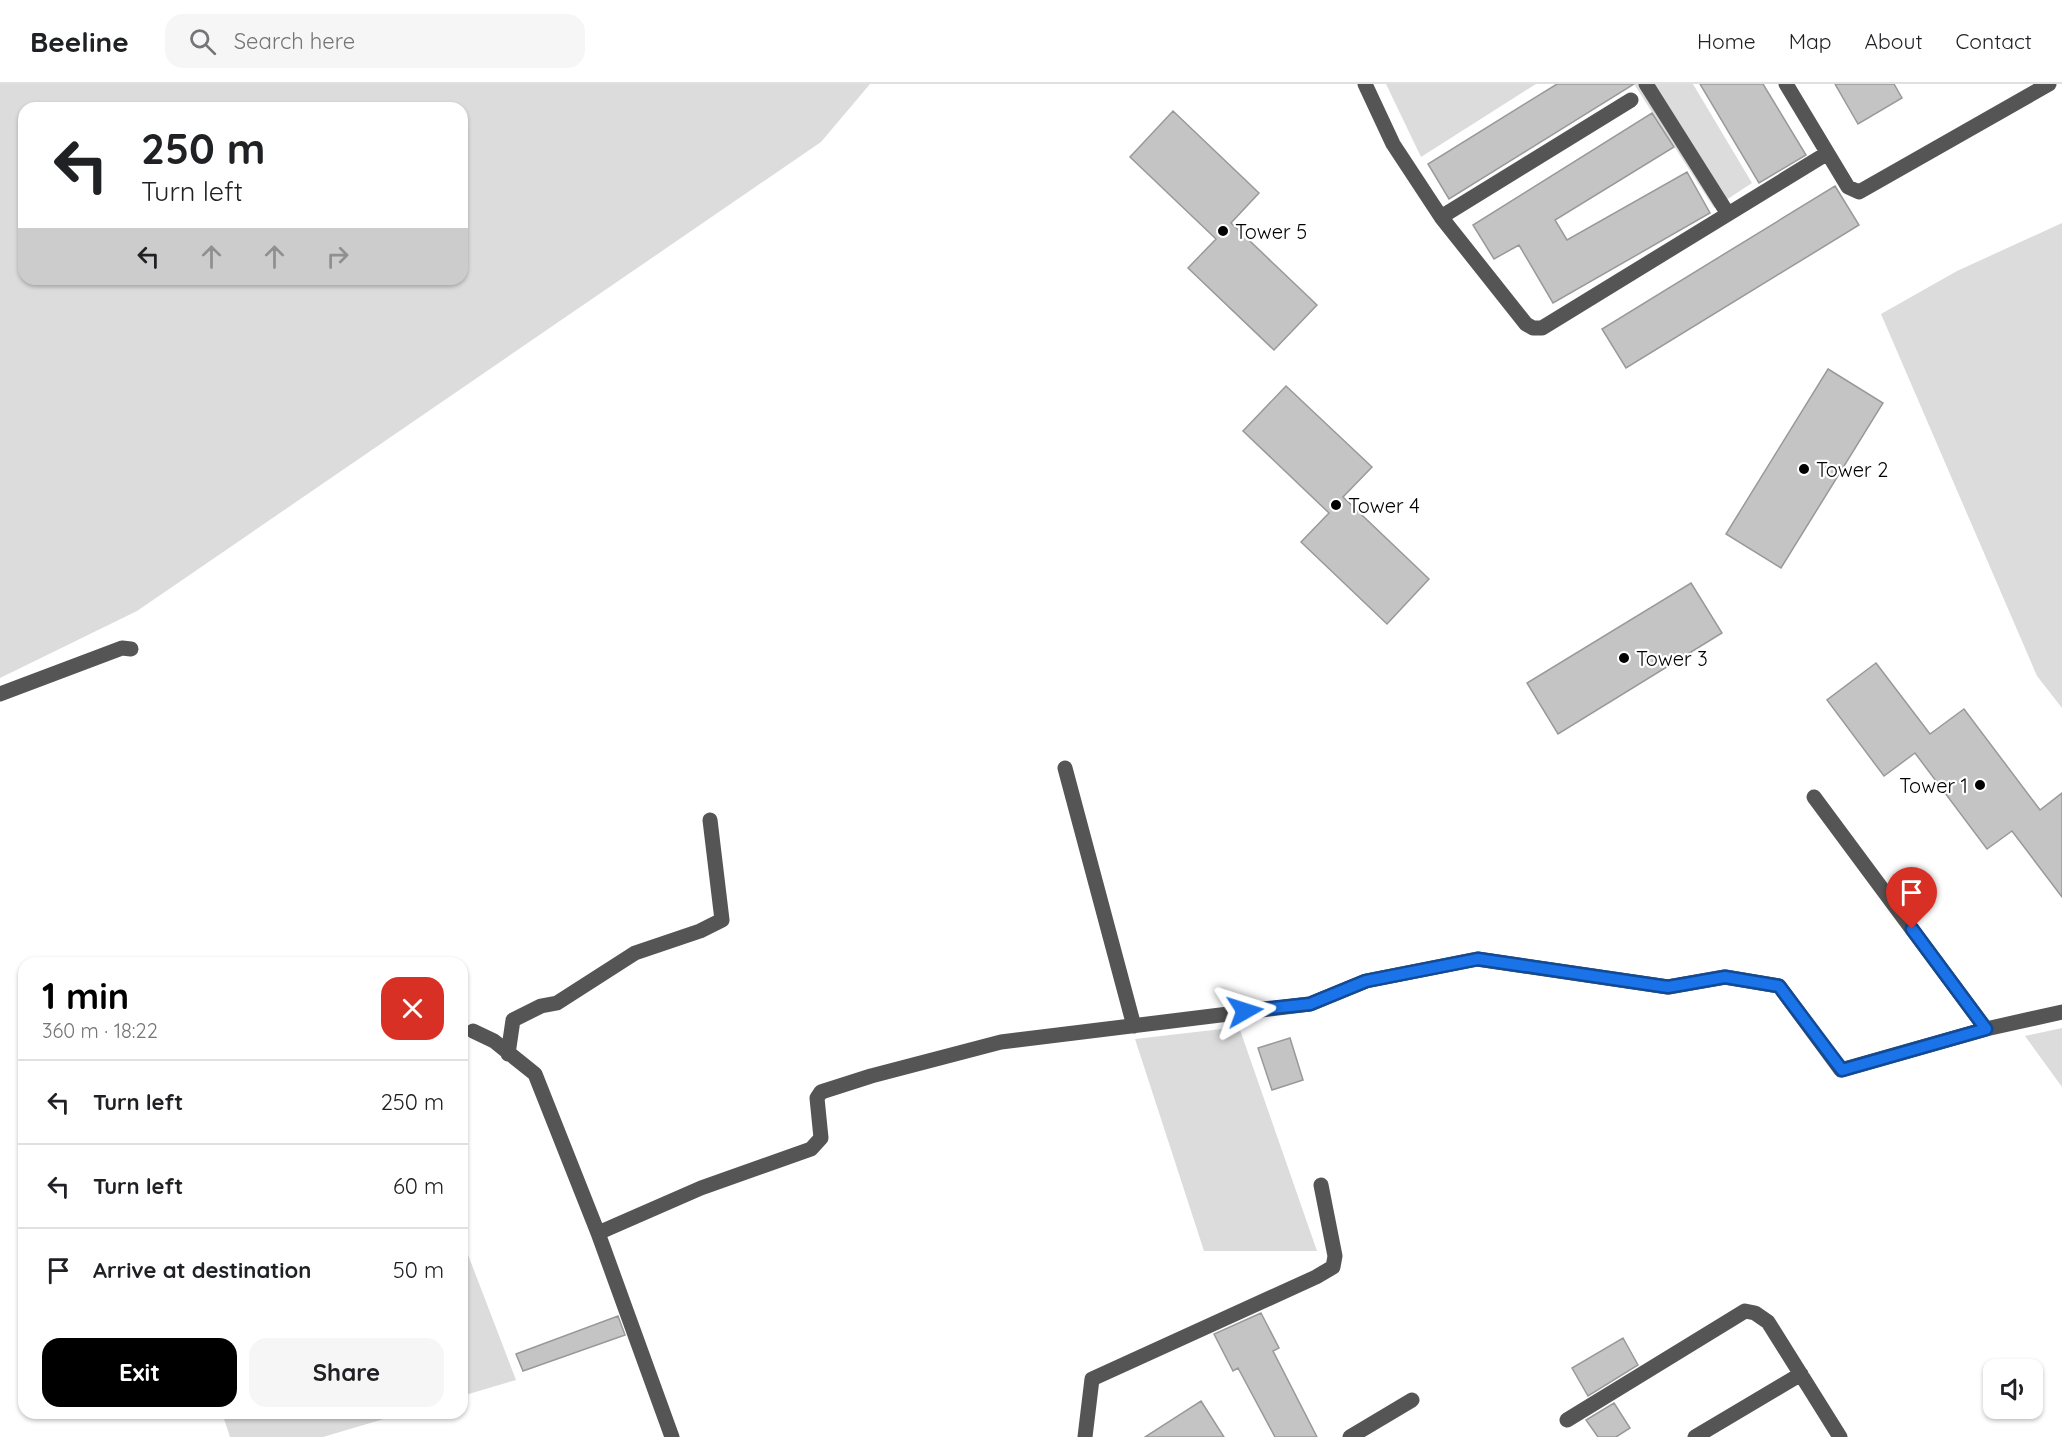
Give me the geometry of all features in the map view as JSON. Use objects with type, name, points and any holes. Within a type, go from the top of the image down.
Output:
[{"type":"street","points":[[1365,84],[1393,144],[1442,217],[1526,324],[1533,328],[1542,328],[1826,154]]},
{"type":"street","points":[[1646,84],[1728,214]]},
{"type":"street","points":[[1786,84],[1848,188],[1863,192],[2049,84]]},
{"type":"street","points":[[1442,217],[1631,100]]},
{"type":"street","points":[[0,694],[122,648],[131,649]]},
{"type":"street","points":[[1065,768],[1134,1026]]},
{"type":"street","points":[[1814,797],[1986,1029]]},
{"type":"street","points":[[508,1054],[513,1020],[541,1006],[557,1003],[635,953],[700,931],[722,920],[710,820]]},
{"type":"street","points":[[598,1233],[701,1188],[811,1149],[821,1138],[816,1108],[817,1098],[821,1092],[871,1076],[1001,1042],[1310,1004],[1366,981],[1478,959],[1668,987],[1725,977],[1779,986],[1842,1070],[1986,1029],[2062,1012]]},
{"type":"street","points":[[473,1031],[494,1041],[535,1074],[598,1233],[672,1437]]},
{"type":"street","points":[[1085,1437],[1092,1379],[1316,1277],[1333,1267],[1335,1256],[1321,1185]]},
{"type":"street","points":[[1567,1420],[1745,1311],[1755,1313],[1768,1322],[1840,1437]]},
{"type":"street","points":[[1695,1437],[1801,1374]]},
{"type":"street","points":[[1350,1437],[1412,1400]]},
{"type":"shaded area","points":[[0,84],[870,84],[821,142],[137,611],[0,678]]},
{"type":"shaded area","points":[[1386,84],[1536,84],[1421,157]]},
{"type":"shaded area","points":[[1634,84],[1693,84],[1752,183],[1714,208]]},
{"type":"shaded area","points":[[2062,223],[2062,708],[2037,676],[1881,314],[1957,271]]},
{"type":"shaded area","points":[[1239,1027],[1317,1251],[1204,1251],[1135,1039]]},
{"type":"shaded area","points":[[2062,1028],[2062,1087],[2025,1036]]},
{"type":"shaded area","points":[[468,1255],[516,1380],[468,1394]]},
{"type":"shaded area","points":[[224,1419],[384,1419],[323,1437],[230,1437]]},
{"type":"building","points":[[1557,84],[1634,84],[1449,199],[1428,164]]},
{"type":"building","points":[[1700,84],[1763,84],[1806,155],[1759,183]]},
{"type":"building","points":[[1835,84],[1894,84],[1902,98],[1858,124]]},
{"type":"building","name":"Tower 5","points":[[1173,111],[1259,193],[1231,223],[1317,305],[1274,350],[1188,268],[1216,239],[1130,157]]},
{"type":"building","points":[[1652,113],[1674,147],[1555,220],[1567,240],[1687,172],[1710,213],[1553,303],[1519,245],[1494,259],[1473,225]]},
{"type":"building","points":[[1835,186],[1859,225],[1626,368],[1602,329]]},
{"type":"building","name":"Tower 2","points":[[1828,369],[1883,403],[1781,568],[1726,534]]},
{"type":"building","name":"Tower 4","points":[[1286,386],[1372,467],[1343,497],[1429,579],[1387,624],[1301,542],[1329,513],[1243,431]]},
{"type":"building","name":"Tower 3","points":[[1691,583],[1722,633],[1558,734],[1527,683]]},
{"type":"building","name":"Tower 1","points":[[1876,663],[1930,734],[1964,709],[2040,810],[2062,793],[2062,897],[2012,831],[1987,849],[1915,753],[1884,776],[1827,700]]},
{"type":"building","points":[[1290,1038],[1303,1080],[1272,1090],[1258,1048]]},
{"type":"building","points":[[1261,1313],[1279,1348],[1273,1351],[1317,1437],[1275,1437],[1238,1368],[1233,1371],[1214,1334]]},
{"type":"building","points":[[618,1316],[625,1335],[523,1371],[516,1354]]},
{"type":"building","points":[[1623,1338],[1638,1365],[1588,1396],[1572,1368]]},
{"type":"building","points":[[1201,1401],[1224,1437],[1145,1437]]},
{"type":"building","points":[[1614,1403],[1630,1428],[1616,1437],[1598,1437],[1586,1420]]},
{"type":"place","name":"Tower 5","points":[[1223,231]]},
{"type":"place","name":"Tower 2","points":[[1804,469]]},
{"type":"place","name":"Tower 4","points":[[1336,505]]},
{"type":"place","name":"Tower 3","points":[[1624,658]]},
{"type":"place","name":"Tower 1","points":[[1980,785]]},
{"type":"route","points":[[1245,1011],[1310,1004],[1366,981],[1478,959],[1668,987],[1725,977],[1779,986],[1842,1070],[1986,1029],[1912,929]]}]
